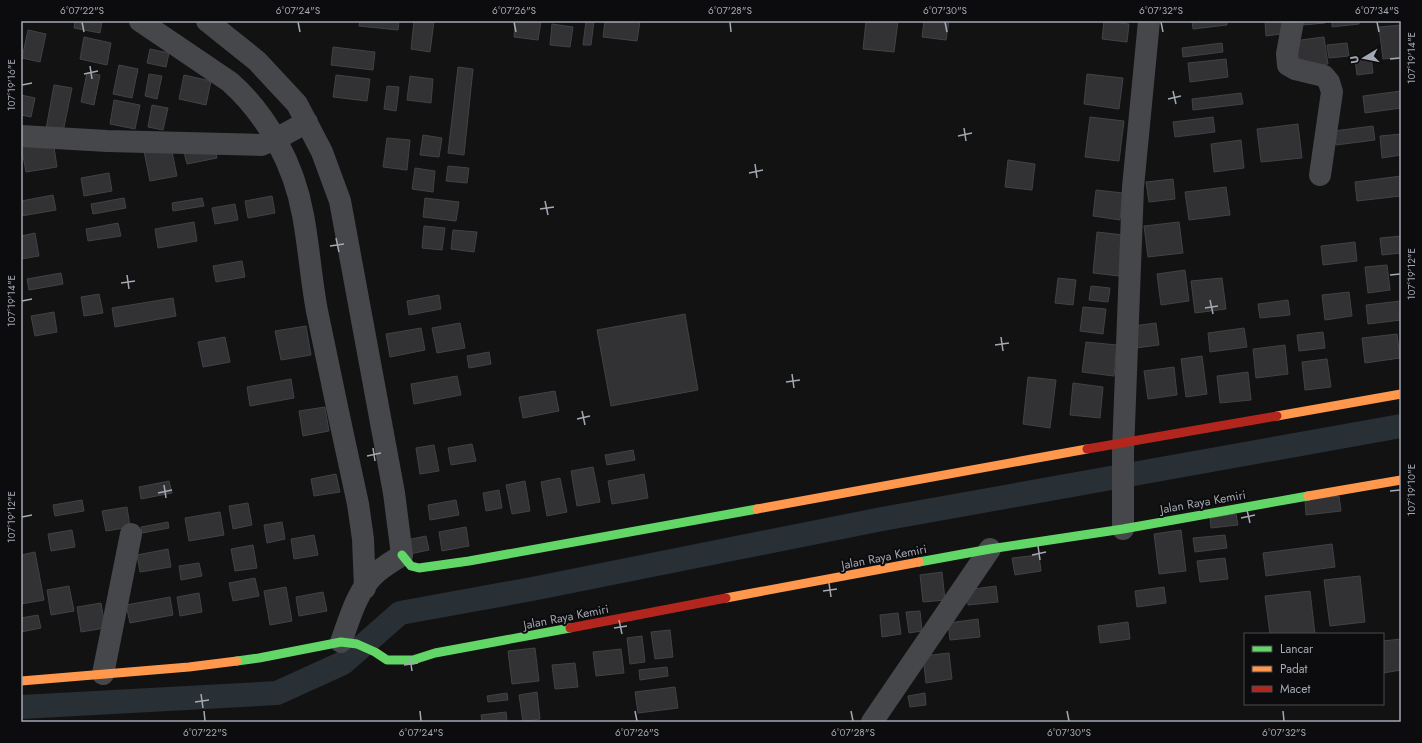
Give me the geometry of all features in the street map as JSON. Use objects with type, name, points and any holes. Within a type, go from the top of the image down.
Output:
[{"type":"main road","points":[[398,558],[411,566],[419,568],[430,567],[1124,448],[1401,394]]},
{"type":"main road","name":"Jalan Raya Kemiri","points":[[349,643],[375,652],[387,660],[413,660],[435,653],[990,549],[1123,521],[1401,480]]},
{"type":"main road","points":[[21,681],[189,667],[259,658],[331,643],[349,643]]},
{"type":"street","points":[[140,21],[230,82],[241,92],[279,138],[295,184],[303,215],[312,286],[358,504],[369,581]]},
{"type":"street","points":[[207,21],[257,61],[297,104],[304,124],[322,152],[340,201],[394,493],[398,558],[369,581],[356,600],[349,643]]},
{"type":"street","points":[[1123,521],[1133,187],[1149,21]]},
{"type":"street","points":[[1292,21],[1287,54],[1288,65],[1295,70],[1324,76],[1331,86],[1331,101],[1320,175]]},
{"type":"street","points":[[21,136],[107,141],[261,144],[279,138],[304,124]]},
{"type":"street","points":[[103,674],[131,534]]},
{"type":"street","points":[[872,722],[990,549]]},
{"type":"building","points":[[75,21],[102,21],[100,33],[74,28]]},
{"type":"building","points":[[360,21],[399,21],[398,30],[359,26]]},
{"type":"building","points":[[414,21],[434,21],[430,52],[411,49]]},
{"type":"building","points":[[515,21],[541,21],[538,40],[514,37]]},
{"type":"building","points":[[586,21],[594,21],[591,45],[583,45]]},
{"type":"building","points":[[605,21],[640,21],[637,41],[603,37]]},
{"type":"building","points":[[866,21],[898,21],[894,52],[863,49]]},
{"type":"building","points":[[924,21],[949,21],[946,40],[922,37]]},
{"type":"building","points":[[1104,21],[1129,24],[1127,42],[1102,39]]},
{"type":"building","points":[[1192,21],[1227,21],[1227,25],[1193,29]]},
{"type":"building","points":[[1265,21],[1287,21],[1289,33],[1266,36]]},
{"type":"building","points":[[1303,21],[1324,21],[1325,23],[1303,25]]},
{"type":"building","points":[[1332,21],[1359,21],[1359,24],[1332,27]]},
{"type":"building","points":[[552,24],[573,27],[570,47],[550,45]]},
{"type":"building","points":[[1401,25],[1401,57],[1383,59],[1379,27]]},
{"type":"building","points":[[28,30],[46,34],[40,62],[22,58]]},
{"type":"building","points":[[84,37],[111,43],[107,65],[80,59]]},
{"type":"building","points":[[1324,37],[1328,64],[1296,68],[1293,41]]},
{"type":"building","points":[[1222,43],[1223,52],[1183,57],[1182,48]]},
{"type":"building","points":[[1347,43],[1349,56],[1329,58],[1327,45]]},
{"type":"building","points":[[333,47],[375,52],[373,70],[331,65]]},
{"type":"building","points":[[150,49],[169,53],[166,67],[147,63]]},
{"type":"building","points":[[1371,57],[1373,73],[1357,75],[1355,59]]},
{"type":"building","points":[[1226,59],[1228,77],[1190,82],[1188,63]]},
{"type":"building","points":[[119,65],[138,69],[132,98],[113,94]]},
{"type":"building","points":[[458,67],[473,69],[464,155],[448,153]]},
{"type":"building","points":[[87,73],[100,75],[94,105],[81,102]]},
{"type":"building","points":[[149,74],[162,76],[157,99],[145,96]]},
{"type":"building","points":[[1087,74],[1123,78],[1119,109],[1084,104]]},
{"type":"building","points":[[184,75],[211,81],[206,105],[179,99]]},
{"type":"building","points":[[336,75],[370,79],[367,101],[333,97]]},
{"type":"building","points":[[410,76],[433,79],[431,103],[407,100]]},
{"type":"building","points":[[54,85],[72,88],[63,132],[46,129]]},
{"type":"building","points":[[387,86],[399,87],[396,111],[384,109]]},
{"type":"building","points":[[1401,91],[1401,108],[1365,113],[1363,96]]},
{"type":"building","points":[[1241,93],[1243,104],[1193,110],[1192,99]]},
{"type":"building","points":[[21,95],[35,98],[31,117],[21,115]]},
{"type":"building","points":[[114,100],[140,105],[135,129],[110,124]]},
{"type":"building","points":[[152,105],[168,108],[163,130],[148,127]]},
{"type":"building","points":[[1090,117],[1124,121],[1119,161],[1085,157]]},
{"type":"building","points":[[1213,117],[1215,132],[1175,137],[1173,122]]},
{"type":"building","points":[[1298,124],[1302,158],[1261,162],[1257,129]]},
{"type":"building","points":[[1373,126],[1375,140],[1336,145],[1334,131]]},
{"type":"building","points":[[1401,134],[1401,155],[1382,158],[1380,136]]},
{"type":"building","points":[[423,135],[442,138],[439,157],[420,155]]},
{"type":"building","points":[[387,138],[410,140],[407,170],[383,167]]},
{"type":"building","points":[[53,140],[57,167],[26,172],[21,145]]},
{"type":"building","points":[[1241,140],[1244,168],[1214,172],[1211,144]]},
{"type":"building","points":[[215,146],[217,158],[187,164],[184,152]]},
{"type":"building","points":[[171,147],[177,176],[150,181],[144,151]]},
{"type":"building","points":[[1008,160],[1035,164],[1032,190],[1005,187]]},
{"type":"building","points":[[448,166],[469,168],[467,183],[446,181]]},
{"type":"building","points":[[415,168],[435,171],[433,192],[412,189]]},
{"type":"building","points":[[109,173],[112,191],[84,196],[81,178]]},
{"type":"building","points":[[1401,176],[1401,196],[1357,201],[1355,182]]},
{"type":"building","points":[[1173,179],[1175,199],[1149,202],[1146,182]]},
{"type":"building","points":[[1226,187],[1230,215],[1189,220],[1185,192]]},
{"type":"building","points":[[1096,190],[1123,193],[1120,220],[1093,216]]},
{"type":"building","points":[[53,195],[56,210],[21,216],[21,201]]},
{"type":"building","points":[[272,196],[275,213],[248,218],[245,201]]},
{"type":"building","points":[[124,198],[126,208],[93,214],[91,204]]},
{"type":"building","points":[[202,198],[204,206],[173,211],[172,203]]},
{"type":"building","points":[[425,198],[459,202],[456,221],[423,217]]},
{"type":"building","points":[[235,204],[238,220],[215,224],[212,208]]},
{"type":"building","points":[[194,222],[197,241],[158,248],[155,229]]},
{"type":"building","points":[[1179,222],[1183,253],[1148,257],[1144,226]]},
{"type":"building","points":[[118,223],[121,236],[88,241],[86,229]]},
{"type":"building","points":[[424,226],[445,228],[442,250],[422,248]]},
{"type":"building","points":[[453,230],[477,232],[474,252],[451,249]]},
{"type":"building","points":[[1097,232],[1124,235],[1119,276],[1093,273]]},
{"type":"building","points":[[35,233],[39,256],[21,259],[21,236]]},
{"type":"building","points":[[1401,236],[1401,253],[1382,255],[1380,238]]},
{"type":"building","points":[[1355,242],[1357,261],[1323,265],[1321,246]]},
{"type":"building","points":[[242,261],[245,277],[216,282],[213,266]]},
{"type":"building","points":[[1387,265],[1390,290],[1368,293],[1365,267]]},
{"type":"building","points":[[1185,270],[1189,301],[1161,305],[1157,274]]},
{"type":"building","points":[[61,273],[63,284],[29,290],[27,279]]},
{"type":"building","points":[[1058,278],[1076,280],[1073,305],[1055,303]]},
{"type":"building","points":[[1222,278],[1226,309],[1195,313],[1191,281]]},
{"type":"building","points":[[1091,286],[1110,288],[1108,302],[1089,300]]},
{"type":"building","points":[[1349,292],[1352,316],[1325,320],[1322,295]]},
{"type":"building","points":[[99,294],[103,313],[84,316],[81,297]]},
{"type":"building","points":[[439,295],[441,309],[409,315],[407,301]]},
{"type":"building","points":[[173,298],[176,316],[115,327],[112,308]]},
{"type":"building","points":[[1288,300],[1290,315],[1260,318],[1258,304]]},
{"type":"building","points":[[1401,301],[1401,320],[1368,324],[1366,305]]},
{"type":"building","points":[[1083,307],[1106,309],[1103,334],[1080,331]]},
{"type":"building","points":[[54,312],[57,332],[35,336],[31,316]]},
{"type":"building","points":[[685,314],[698,390],[611,406],[597,330]]},
{"type":"building","points":[[460,323],[465,348],[437,353],[432,328]]},
{"type":"building","points":[[1156,323],[1159,345],[1136,348],[1133,326]]},
{"type":"building","points":[[306,326],[311,355],[281,360],[275,331]]},
{"type":"building","points":[[421,328],[425,350],[390,357],[386,334]]},
{"type":"building","points":[[1244,328],[1247,347],[1210,352],[1208,333]]},
{"type":"building","points":[[1323,332],[1325,348],[1299,351],[1297,335]]},
{"type":"building","points":[[1397,334],[1400,358],[1365,363],[1362,338]]},
{"type":"building","points":[[225,337],[230,362],[203,367],[198,342]]},
{"type":"building","points":[[1086,342],[1117,345],[1114,376],[1082,372]]},
{"type":"building","points":[[1285,345],[1288,374],[1256,378],[1253,349]]},
{"type":"building","points":[[489,352],[491,364],[469,368],[467,356]]},
{"type":"building","points":[[1202,356],[1207,394],[1186,397],[1181,359]]},
{"type":"building","points":[[1327,359],[1331,387],[1305,390],[1302,362]]},
{"type":"building","points":[[1174,367],[1177,395],[1148,399],[1144,371]]},
{"type":"building","points":[[1248,372],[1251,400],[1220,403],[1217,376]]},
{"type":"building","points":[[457,376],[461,395],[414,404],[411,384]]},
{"type":"building","points":[[1028,377],[1056,380],[1050,428],[1023,424]]},
{"type":"building","points":[[291,379],[294,398],[250,406],[247,387]]},
{"type":"building","points":[[1073,383],[1103,387],[1100,418],[1070,415]]},
{"type":"building","points":[[555,391],[559,411],[523,418],[519,397]]},
{"type":"building","points":[[325,407],[329,431],[303,436],[299,411]]},
{"type":"building","points":[[472,444],[476,461],[451,465],[448,448]]},
{"type":"building","points":[[434,445],[439,471],[420,474],[416,448]]},
{"type":"building","points":[[633,450],[635,460],[607,465],[605,455]]},
{"type":"building","points":[[593,467],[600,502],[577,506],[571,471]]},
{"type":"building","points":[[336,474],[340,492],[314,496],[311,479]]},
{"type":"building","points":[[644,474],[648,498],[612,504],[608,481]]},
{"type":"building","points":[[560,478],[567,512],[547,516],[541,482]]},
{"type":"building","points":[[169,481],[172,493],[141,499],[139,487]]},
{"type":"building","points":[[525,481],[530,511],[512,514],[506,485]]},
{"type":"building","points":[[499,490],[502,508],[486,511],[483,493]]},
{"type":"building","points":[[1339,496],[1341,511],[1306,515],[1305,500]]},
{"type":"building","points":[[82,500],[84,511],[55,516],[53,505]]},
{"type":"building","points":[[456,500],[459,515],[430,520],[428,505]]},
{"type":"building","points":[[248,503],[252,525],[233,529],[229,506]]},
{"type":"building","points":[[127,507],[130,527],[106,531],[102,511]]},
{"type":"building","points":[[220,512],[224,535],[189,541],[185,518]]},
{"type":"building","points":[[1236,514],[1238,525],[1211,528],[1210,518]]},
{"type":"building","points":[[168,522],[169,528],[142,533],[141,527]]},
{"type":"building","points":[[282,522],[285,539],[267,543],[264,525]]},
{"type":"building","points":[[466,527],[469,546],[442,551],[439,532]]},
{"type":"building","points":[[72,530],[75,547],[51,551],[48,534]]},
{"type":"building","points":[[1181,530],[1186,571],[1159,574],[1154,534]]},
{"type":"building","points":[[314,535],[318,555],[294,559],[291,539]]},
{"type":"building","points":[[1225,535],[1227,548],[1195,552],[1193,538]]},
{"type":"building","points":[[426,536],[429,550],[405,555],[402,541]]},
{"type":"building","points":[[1332,544],[1335,567],[1266,576],[1263,553]]},
{"type":"building","points":[[253,545],[257,568],[235,571],[231,549]]},
{"type":"building","points":[[168,549],[171,567],[140,572],[137,555]]},
{"type":"building","points":[[35,552],[44,600],[21,604],[21,555]]},
{"type":"building","points":[[1039,555],[1041,571],[1015,575],[1012,558]]},
{"type":"building","points":[[1225,558],[1228,579],[1200,582],[1197,561]]},
{"type":"building","points":[[199,563],[202,576],[181,580],[179,566]]},
{"type":"building","points":[[942,572],[945,600],[923,602],[920,575]]},
{"type":"building","points":[[1360,576],[1365,622],[1330,626],[1324,580]]},
{"type":"building","points":[[255,578],[259,596],[233,601],[229,583]]},
{"type":"building","points":[[69,586],[74,611],[51,615],[47,590]]},
{"type":"building","points":[[996,586],[998,602],[968,605],[966,590]]},
{"type":"building","points":[[286,587],[292,621],[270,625],[264,591]]},
{"type":"building","points":[[1164,587],[1166,603],[1137,607],[1135,591]]},
{"type":"building","points":[[1310,591],[1315,633],[1270,633],[1265,596]]},
{"type":"building","points":[[323,592],[327,611],[299,616],[296,597]]},
{"type":"building","points":[[199,593],[202,612],[180,616],[177,597]]},
{"type":"building","points":[[170,597],[173,615],[130,623],[126,605]]},
{"type":"building","points":[[101,603],[105,628],[81,632],[77,607]]},
{"type":"building","points":[[920,611],[922,631],[909,633],[906,612]]},
{"type":"building","points":[[898,613],[901,634],[882,637],[880,615]]},
{"type":"building","points":[[38,615],[41,628],[21,632],[21,618]]},
{"type":"building","points":[[978,619],[980,637],[950,640],[948,623]]},
{"type":"building","points":[[1128,622],[1130,639],[1100,643],[1098,626]]},
{"type":"building","points":[[670,630],[673,657],[655,659],[651,632]]},
{"type":"building","points":[[642,636],[645,662],[630,664],[627,638]]},
{"type":"building","points":[[1401,639],[1401,670],[1384,673],[1384,641]]},
{"type":"building","points":[[535,648],[539,681],[512,684],[508,651]]},
{"type":"building","points":[[621,649],[624,673],[596,676],[593,652]]},
{"type":"building","points":[[949,653],[952,679],[926,683],[923,656]]},
{"type":"building","points":[[575,663],[578,687],[555,689],[552,665]]},
{"type":"building","points":[[667,667],[668,676],[640,680],[639,670]]},
{"type":"building","points":[[675,687],[678,708],[638,713],[635,692]]},
{"type":"building","points":[[537,692],[540,719],[523,722],[519,695]]},
{"type":"building","points":[[507,693],[508,700],[488,702],[487,696]]},
{"type":"building","points":[[925,693],[926,705],[910,707],[908,696]]},
{"type":"building","points":[[506,712],[507,722],[482,722],[481,715]]},
{"type":"waterway","points":[[21,707],[277,693],[343,663],[400,613],[532,589],[882,519],[1401,426]]},
{"type":"traffic: fast","points":[[919,562],[990,549],[1123,529],[1308,496]]},
{"type":"traffic: fast","points":[[402,555],[411,566],[419,568],[469,561],[757,509]]},
{"type":"traffic: fast","points":[[237,661],[341,642],[357,644],[375,652],[387,660],[413,660],[435,653],[570,628]]},
{"type":"traffic: slow","points":[[1277,416],[1401,394]]},
{"type":"traffic: slow","points":[[757,509],[1087,449]]},
{"type":"traffic: slow","points":[[1308,496],[1401,480]]},
{"type":"traffic: slow","points":[[726,598],[919,562]]},
{"type":"traffic: slow","points":[[21,681],[189,667],[237,661]]},
{"type":"traffic: jam","points":[[1087,449],[1277,416]]},
{"type":"traffic: jam","points":[[570,628],[726,598]]}]
